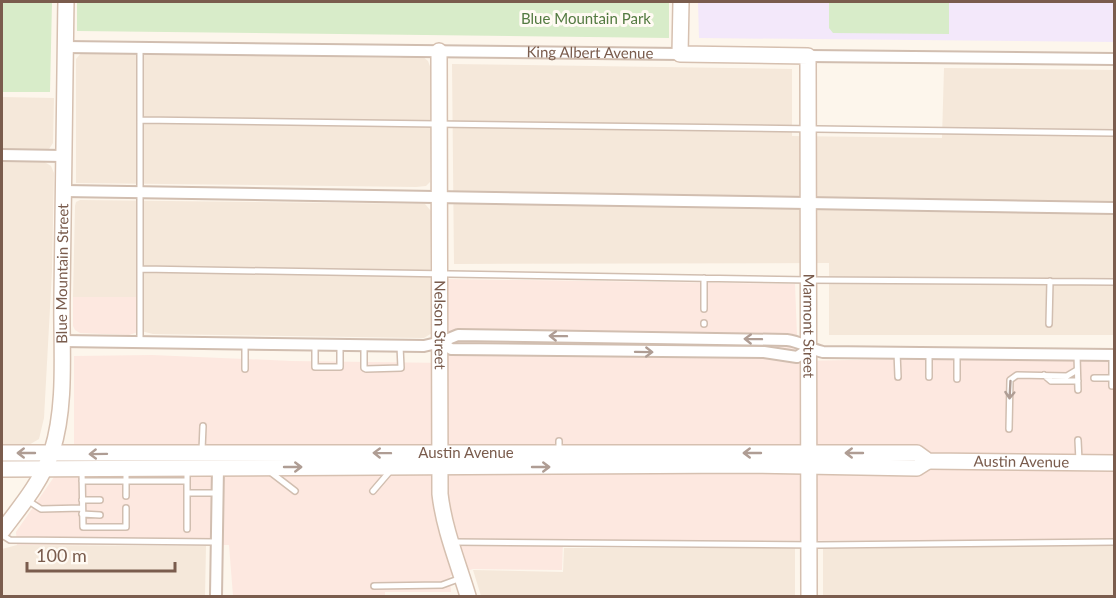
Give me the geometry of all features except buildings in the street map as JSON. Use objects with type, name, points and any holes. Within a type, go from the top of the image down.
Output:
[{"type":"main road","name":"Blue Mountain Street","points":[[2,533],[45,468],[58,423],[62,342],[66,2]]},
{"type":"main road","points":[[680,54],[681,2]]},
{"type":"main road","name":"Nelson Street","points":[[439,51],[442,510],[468,597]]},
{"type":"main road","name":"King Albert Avenue","points":[[680,54],[808,56]]},
{"type":"main road","name":"Marmont Street","points":[[808,56],[809,597]]},
{"type":"main road","name":"Austin Avenue","points":[[2,469],[45,468],[82,475],[126,475],[187,474],[218,467],[393,467],[559,448],[810,459]]},
{"type":"main road","points":[[218,467],[228,452]]},
{"type":"main road","name":"Austin Avenue","points":[[2,453],[228,452],[440,460],[810,459],[917,453],[928,461],[1114,464]]},
{"type":"street","name":"King Albert Avenue","points":[[65,47],[680,54]]},
{"type":"street","name":"King Albert Avenue","points":[[808,56],[1114,59]]},
{"type":"street","points":[[2,155],[63,156]]},
{"type":"street","points":[[64,191],[1114,208]]},
{"type":"street","points":[[62,342],[244,342],[424,346],[441,342],[458,334],[787,340],[796,341],[809,349],[823,352],[1113,355]]},
{"type":"street","points":[[441,342],[451,349],[764,352],[796,357],[809,349]]},
{"type":"street","points":[[216,597],[218,467]]},
{"type":"lane","points":[[140,48],[142,269],[140,342]]},
{"type":"lane","points":[[140,120],[1114,133]]},
{"type":"lane","points":[[142,269],[809,280],[1114,282]]},
{"type":"lane","points":[[704,278],[704,309]]},
{"type":"lane","points":[[1049,324],[1050,281]]},
{"type":"lane","points":[[244,342],[244,369]]},
{"type":"lane","points":[[315,344],[315,367],[340,367],[340,344]]},
{"type":"lane","points":[[364,345],[364,368],[366,369],[401,368],[400,345]]},
{"type":"lane","points":[[897,352],[898,377]]},
{"type":"lane","points":[[929,353],[929,377]]},
{"type":"lane","points":[[957,353],[957,379]]},
{"type":"lane","points":[[1077,355],[1078,390]]},
{"type":"lane","points":[[1112,386],[1113,355]]},
{"type":"lane","points":[[1010,429],[1010,380],[1017,375],[1067,376],[1077,370]]},
{"type":"lane","points":[[1044,375],[1051,381],[1078,381]]},
{"type":"lane","points":[[1094,378],[1112,378]]},
{"type":"lane","points":[[201,452],[203,426]]},
{"type":"lane","points":[[1078,440],[1079,463]]},
{"type":"lane","points":[[263,466],[295,491]]},
{"type":"lane","points":[[373,491],[393,467]]},
{"type":"lane","points":[[187,474],[187,528]]},
{"type":"lane","points":[[82,475],[83,527],[126,527],[126,511],[117,514]]},
{"type":"lane","points":[[126,475],[126,496]]},
{"type":"lane","points":[[187,493],[218,493]]},
{"type":"lane","points":[[26,499],[41,509],[82,511],[100,515]]},
{"type":"lane","points":[[82,500],[100,500]]},
{"type":"lane","points":[[2,533],[10,540],[216,542]]},
{"type":"lane","points":[[450,542],[809,545],[1114,542]]},
{"type":"lane","points":[[374,586],[442,585],[462,577]]},
{"type":"shaded area","points":[[698,2],[1114,2],[1114,42],[699,38]]},
{"type":"shaded area","points":[[82,52],[394,58],[408,55],[422,56],[428,61],[431,69],[430,182],[426,186],[416,187],[76,183],[76,59]]},
{"type":"shaded area","points":[[452,64],[792,69],[792,136],[942,138],[944,68],[1114,70],[1114,335],[829,335],[829,263],[454,264]]},
{"type":"shaded area","points":[[2,97],[54,98],[53,143],[49,149],[2,151]]},
{"type":"shaded area","points":[[2,160],[43,161],[51,166],[54,173],[52,271],[44,418],[39,439],[27,446],[2,446]]},
{"type":"shaded area","points":[[80,200],[425,204],[431,211],[430,278],[432,302],[435,308],[435,326],[432,333],[424,338],[153,334],[141,331],[140,297],[73,297],[75,206]]},
{"type":"shaded area","points":[[448,279],[795,284],[798,361],[952,358],[1114,361],[1114,540],[563,541],[562,570],[473,569],[450,576],[451,592],[385,592],[385,596],[233,596],[229,545],[17,545],[16,532],[74,448],[74,356],[152,355],[292,361],[448,363]]},
{"type":"shaded area","points":[[73,297],[141,297],[141,331],[129,335],[80,333],[73,326]]},
{"type":"shaded area","points":[[17,545],[206,546],[205,596],[2,596],[2,549]]},
{"type":"shaded area","points":[[1114,545],[1114,596],[823,596],[823,549]]},
{"type":"shaded area","points":[[564,548],[795,548],[795,596],[481,596],[473,570],[563,572]]},
{"type":"green space","points":[[2,2],[52,2],[50,92],[2,92]]},
{"type":"green space","name":"Blue Mountain Park","points":[[77,2],[669,2],[669,38],[77,31]]},
{"type":"green space","points":[[829,2],[949,2],[949,34],[833,33],[829,28]]}]
